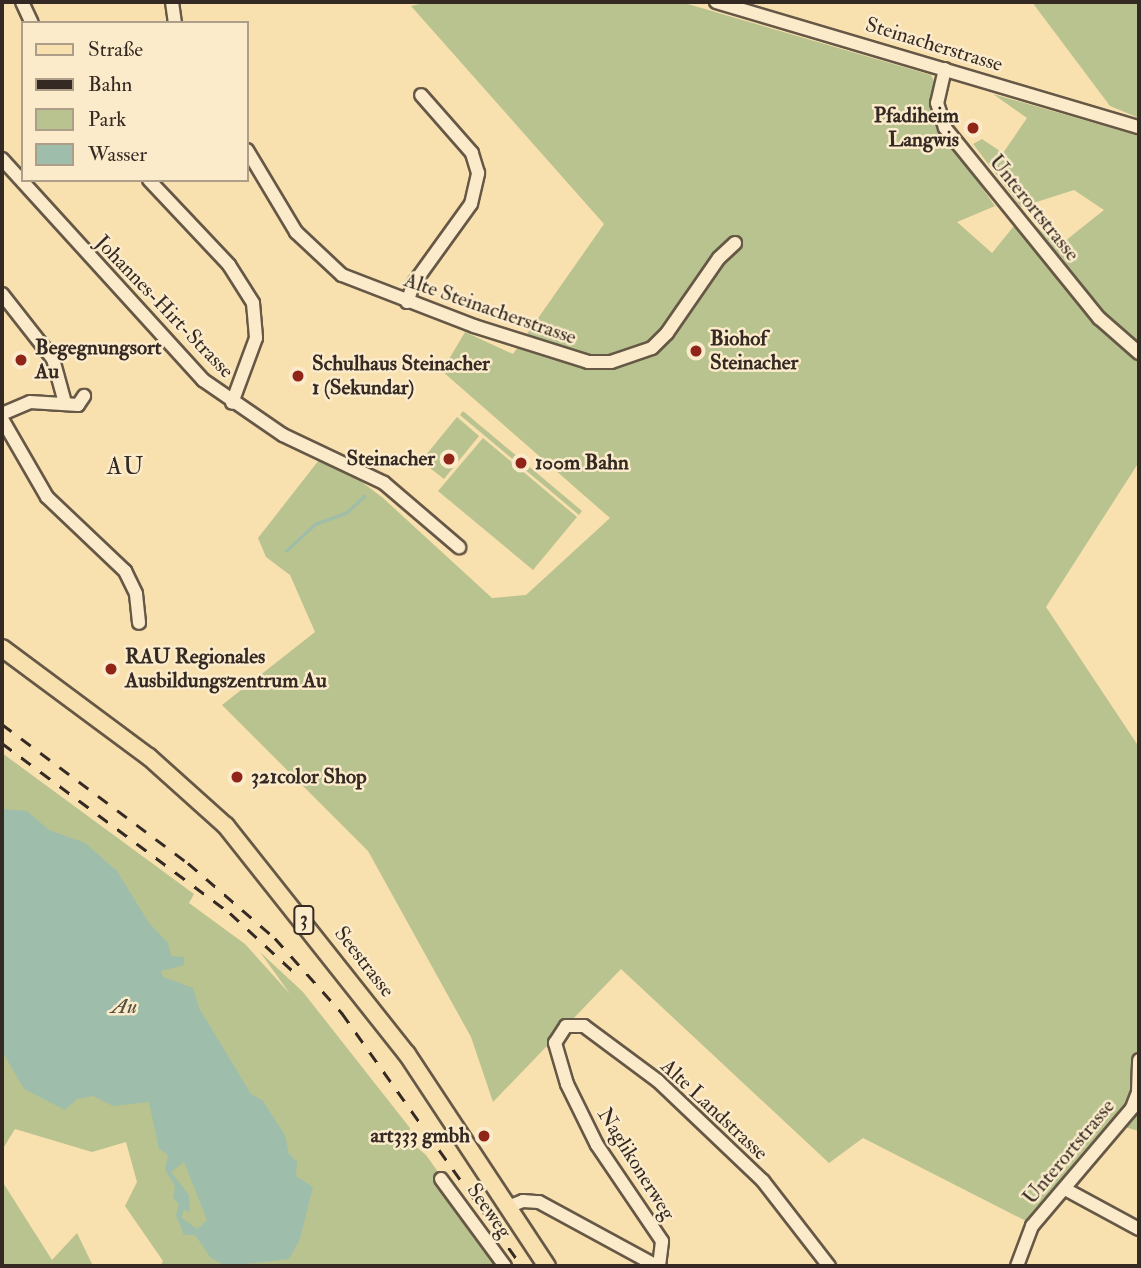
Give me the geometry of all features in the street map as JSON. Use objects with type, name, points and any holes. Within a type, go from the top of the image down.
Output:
[{"type":"main road","name":"Seestrasse","points":[[2,648],[166,770],[226,826],[407,1054],[547,1266]]},
{"type":"street","points":[[22,2],[31,21]]},
{"type":"street","points":[[172,2],[175,21]]},
{"type":"street","name":"Steinacherstrasse","points":[[716,2],[1139,127]]},
{"type":"street","name":"Unterortstrasse","points":[[945,69],[937,103],[945,128],[1099,318],[1139,353]]},
{"type":"street","points":[[407,302],[414,283],[471,204],[478,173],[471,153],[421,96]]},
{"type":"street","name":"Alte Steinacherstrasse","points":[[248,152],[296,232],[318,255],[355,282],[566,356],[611,362],[645,351],[659,341],[706,274],[735,243]]},
{"type":"street","name":"Johannes-Hirt-Strasse","points":[[2,159],[21,180]]},
{"type":"street","name":"Johannes-Hirt-Strasse","points":[[23,182],[183,361],[232,403],[283,435],[384,483],[459,547]]},
{"type":"street","points":[[151,182],[229,265],[253,303],[256,338],[232,403]]},
{"type":"street","points":[[2,294],[52,359],[65,403]]},
{"type":"street","points":[[84,396],[78,405],[30,402],[2,417],[47,497],[125,571],[136,594],[139,623]]},
{"type":"street","name":"Alte Landstrasse","points":[[555,1043],[566,1026],[584,1026],[658,1082],[763,1181],[830,1266]]},
{"type":"street","name":"Naglikonerweg","points":[[555,1043],[567,1084],[597,1144],[662,1241],[658,1266]]},
{"type":"street","name":"Unterortstrasse","points":[[1017,1266],[1032,1226],[1132,1108],[1138,1092],[1139,1060]]},
{"type":"street","name":"Seeweg","points":[[440,1179],[505,1266]]},
{"type":"street","points":[[1065,1189],[1139,1228]]},
{"type":"street","points":[[508,1207],[523,1201],[539,1202],[658,1266]]},
{"type":"green space","points":[[428,2],[681,2],[931,75],[936,85],[932,117],[995,206],[957,222],[992,253],[1022,216],[1060,245],[1104,210],[1074,190],[1021,207],[973,144],[982,139],[1003,153],[1027,118],[993,94],[1139,136],[1139,462],[1046,607],[1139,747],[1139,1131],[1117,1125],[1030,1223],[863,1138],[829,1163],[621,969],[493,1102],[471,1037],[368,851],[222,705],[315,632],[290,575],[266,557],[258,538],[319,460],[354,476],[383,498],[492,598],[526,595],[610,518],[442,371],[465,332],[513,354],[604,224],[411,6]]},
{"type":"green space","points":[[1032,2],[1139,2],[1139,118],[1110,106]]},
{"type":"green space","name":"100m Bahn","points":[[463,411],[582,511],[579,515],[460,415]]},
{"type":"green space","points":[[457,417],[479,436],[444,479],[421,461]]},
{"type":"green space","points":[[483,438],[577,517],[533,570],[438,491]]},
{"type":"green space","name":"Au","points":[[2,753],[194,894],[189,903],[245,944],[290,994],[260,952],[303,992],[410,1128],[407,1139],[426,1155],[505,1266],[160,1266],[163,1261],[125,1206],[137,1182],[126,1142],[92,1152],[15,1129],[2,1150]]},
{"type":"green space","points":[[2,1181],[52,1260],[77,1233],[93,1266],[2,1266]]},
{"type":"water","points":[[2,809],[27,811],[49,830],[85,843],[117,871],[149,923],[168,943],[171,956],[184,957],[184,965],[161,971],[163,977],[193,988],[199,1008],[251,1094],[262,1100],[285,1135],[289,1154],[297,1162],[296,1176],[313,1187],[300,1239],[289,1259],[226,1266],[211,1258],[195,1235],[184,1235],[176,1215],[179,1205],[173,1197],[175,1186],[165,1170],[168,1155],[159,1149],[149,1102],[113,1106],[93,1096],[77,1099],[65,1110],[24,1089],[2,1051]],"holes":[[[184,1162],[207,1220],[197,1229],[181,1217],[184,1210],[190,1212],[189,1195],[171,1172]]]},
{"type":"waterway","points":[[286,551],[315,524],[346,513],[364,496]]},
{"type":"railway","points":[[2,724],[188,863],[275,938],[342,1013],[522,1266]]},
{"type":"railway","points":[[2,743],[230,913],[295,973]]},
{"type":"place","name":"Pfadiheim Langwis","points":[[973,128]]},
{"type":"place","name":"Biohof Steinacher","points":[[696,351]]},
{"type":"place","name":"Begegnungsort Au","points":[[21,360]]},
{"type":"place","name":"Schulhaus Steinacher 1 (Sekundar)","points":[[298,376]]},
{"type":"place","name":"Steinacher","points":[[449,459]]},
{"type":"place","name":"100m Bahn","points":[[521,463]]},
{"type":"place","name":"RAU Regionales Ausbildungszentrum Au","points":[[111,669]]},
{"type":"place","name":"321color Shop","points":[[237,777]]},
{"type":"place","name":"art333 gmbh","points":[[484,1136]]},
{"type":"district","name":"AU","points":[[126,467]]}]
